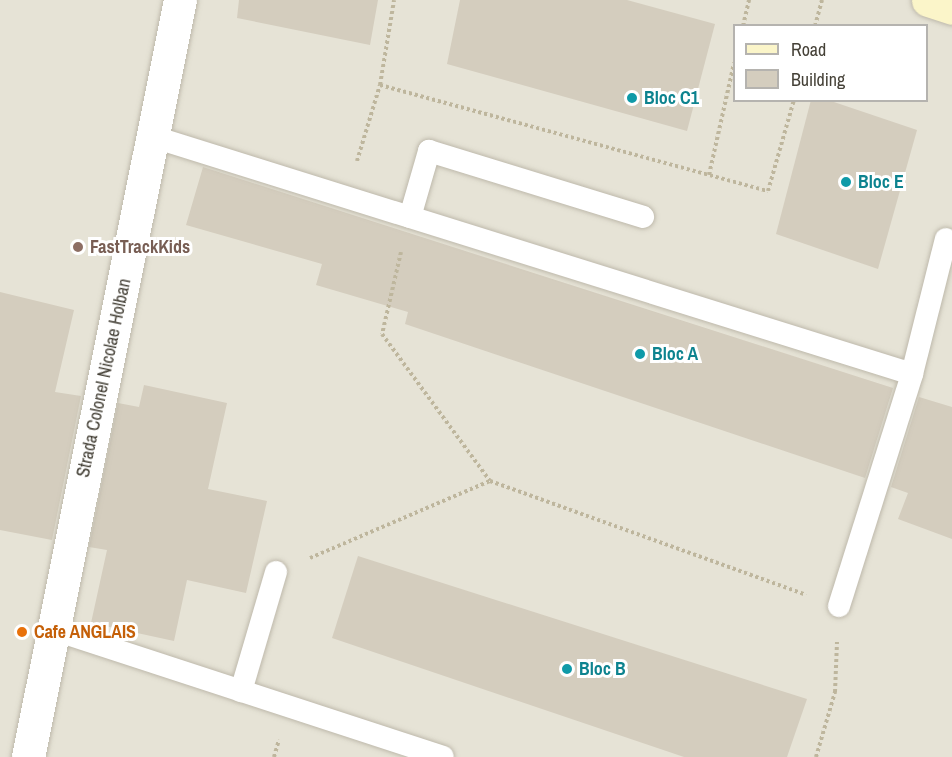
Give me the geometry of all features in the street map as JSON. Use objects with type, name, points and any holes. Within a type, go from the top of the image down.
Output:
[{"type":"main road","points":[[928,0],[952,8]]},
{"type":"street","name":"Strada Colonel Nicolae Holban","points":[[28,757],[180,0]]},
{"type":"lane","points":[[154,137],[912,374]]},
{"type":"lane","points":[[410,217],[429,151],[643,217]]},
{"type":"lane","points":[[839,606],[912,374],[946,239]]},
{"type":"lane","points":[[241,691],[276,572]]},
{"type":"lane","points":[[52,629],[443,757]]},
{"type":"path","points":[[347,197],[380,84],[394,0]]},
{"type":"path","points":[[743,24],[749,0]]},
{"type":"path","points":[[816,24],[822,0]]},
{"type":"path","points":[[709,175],[733,72]]},
{"type":"path","points":[[380,84],[768,191],[793,102]]},
{"type":"path","points":[[410,217],[382,334],[490,481],[839,606],[835,693],[816,757]]},
{"type":"path","points":[[276,572],[490,481]]},
{"type":"shaded area","points":[[0,0],[952,0],[952,757],[0,757]]},
{"type":"building","points":[[239,0],[378,0],[370,45],[237,18]]},
{"type":"building","name":"Bloc C1","points":[[460,0],[627,0],[715,24],[687,131],[447,64]]},
{"type":"building","name":"Bloc E","points":[[810,102],[834,102],[917,130],[878,269],[776,234]]},
{"type":"building","name":"Bloc A","points":[[203,167],[893,388],[865,478],[405,324],[408,312],[316,285],[322,264],[186,225]]},
{"type":"building","points":[[0,292],[74,310],[55,392],[81,396],[52,540],[0,530]]},
{"type":"building","points":[[144,385],[227,403],[208,489],[267,501],[246,593],[187,580],[174,641],[91,623],[107,550],[89,547],[118,403],[139,407]]},
{"type":"building","points":[[919,397],[952,407],[952,539],[898,519],[908,493],[891,487]]},
{"type":"building","name":"Bloc B","points":[[358,556],[807,699],[787,757],[684,757],[332,638]]},
{"type":"place","name":"Bloc C1","points":[[632,98]]},
{"type":"place","name":"Bloc E","points":[[846,182]]},
{"type":"place","name":"FastTrackKids","points":[[78,247]]},
{"type":"place","name":"Bloc A","points":[[640,354]]},
{"type":"place","name":"Cafe ANGLAIS","points":[[22,632]]},
{"type":"place","name":"Bloc B","points":[[567,669]]}]
